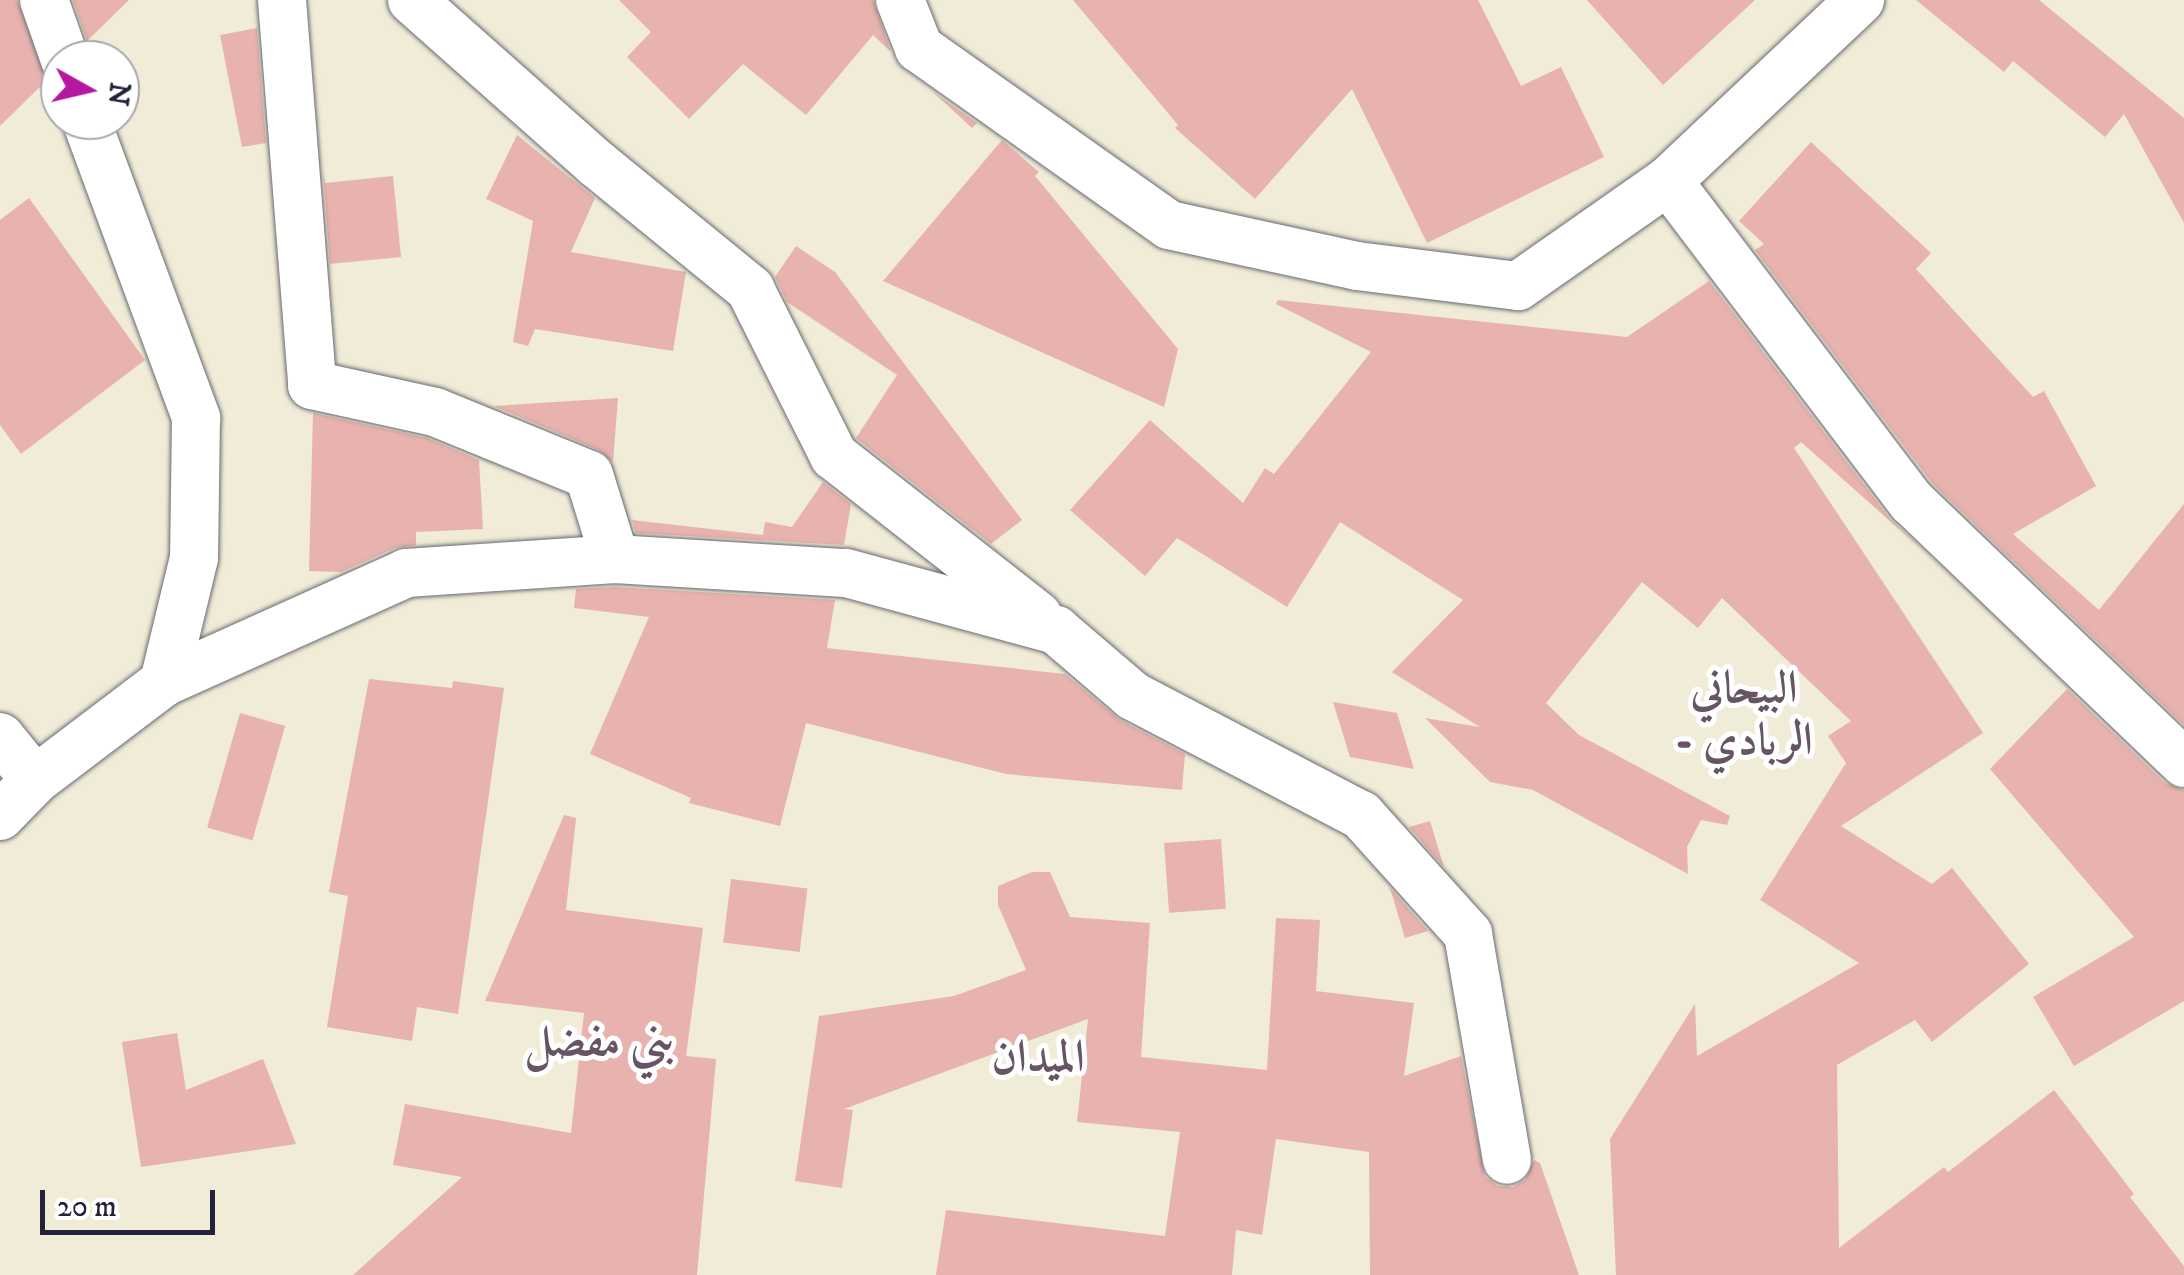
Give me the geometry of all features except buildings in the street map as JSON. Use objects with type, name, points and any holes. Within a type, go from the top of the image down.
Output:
[{"type":"street","points":[[44,0],[58,40]]},
{"type":"street","points":[[282,0],[312,385],[435,412],[588,474],[615,559]]},
{"type":"street","points":[[412,0],[597,164],[750,289],[834,456],[1056,630],[1132,696],[1361,815],[1468,934],[1508,1160]]},
{"type":"street","points":[[868,0],[919,48],[1169,225],[1356,266],[1518,286],[1668,180],[1860,0]]},
{"type":"street","points":[[900,0],[919,48]]},
{"type":"street","points":[[93,140],[196,418],[194,558],[164,682]]},
{"type":"street","points":[[1668,180],[1912,502],[2184,763]]},
{"type":"street","points":[[0,816],[35,780],[164,682],[406,574],[615,559],[846,574],[1056,630]]},
{"type":"street","points":[[0,737],[35,780]]},
{"type":"district","name":"البيحاني - الربادي","points":[[1744,716]]},
{"type":"district","name":"بني مفضل","points":[[600,1043]]},
{"type":"district","name":"الميدان","points":[[1038,1059]]}]
